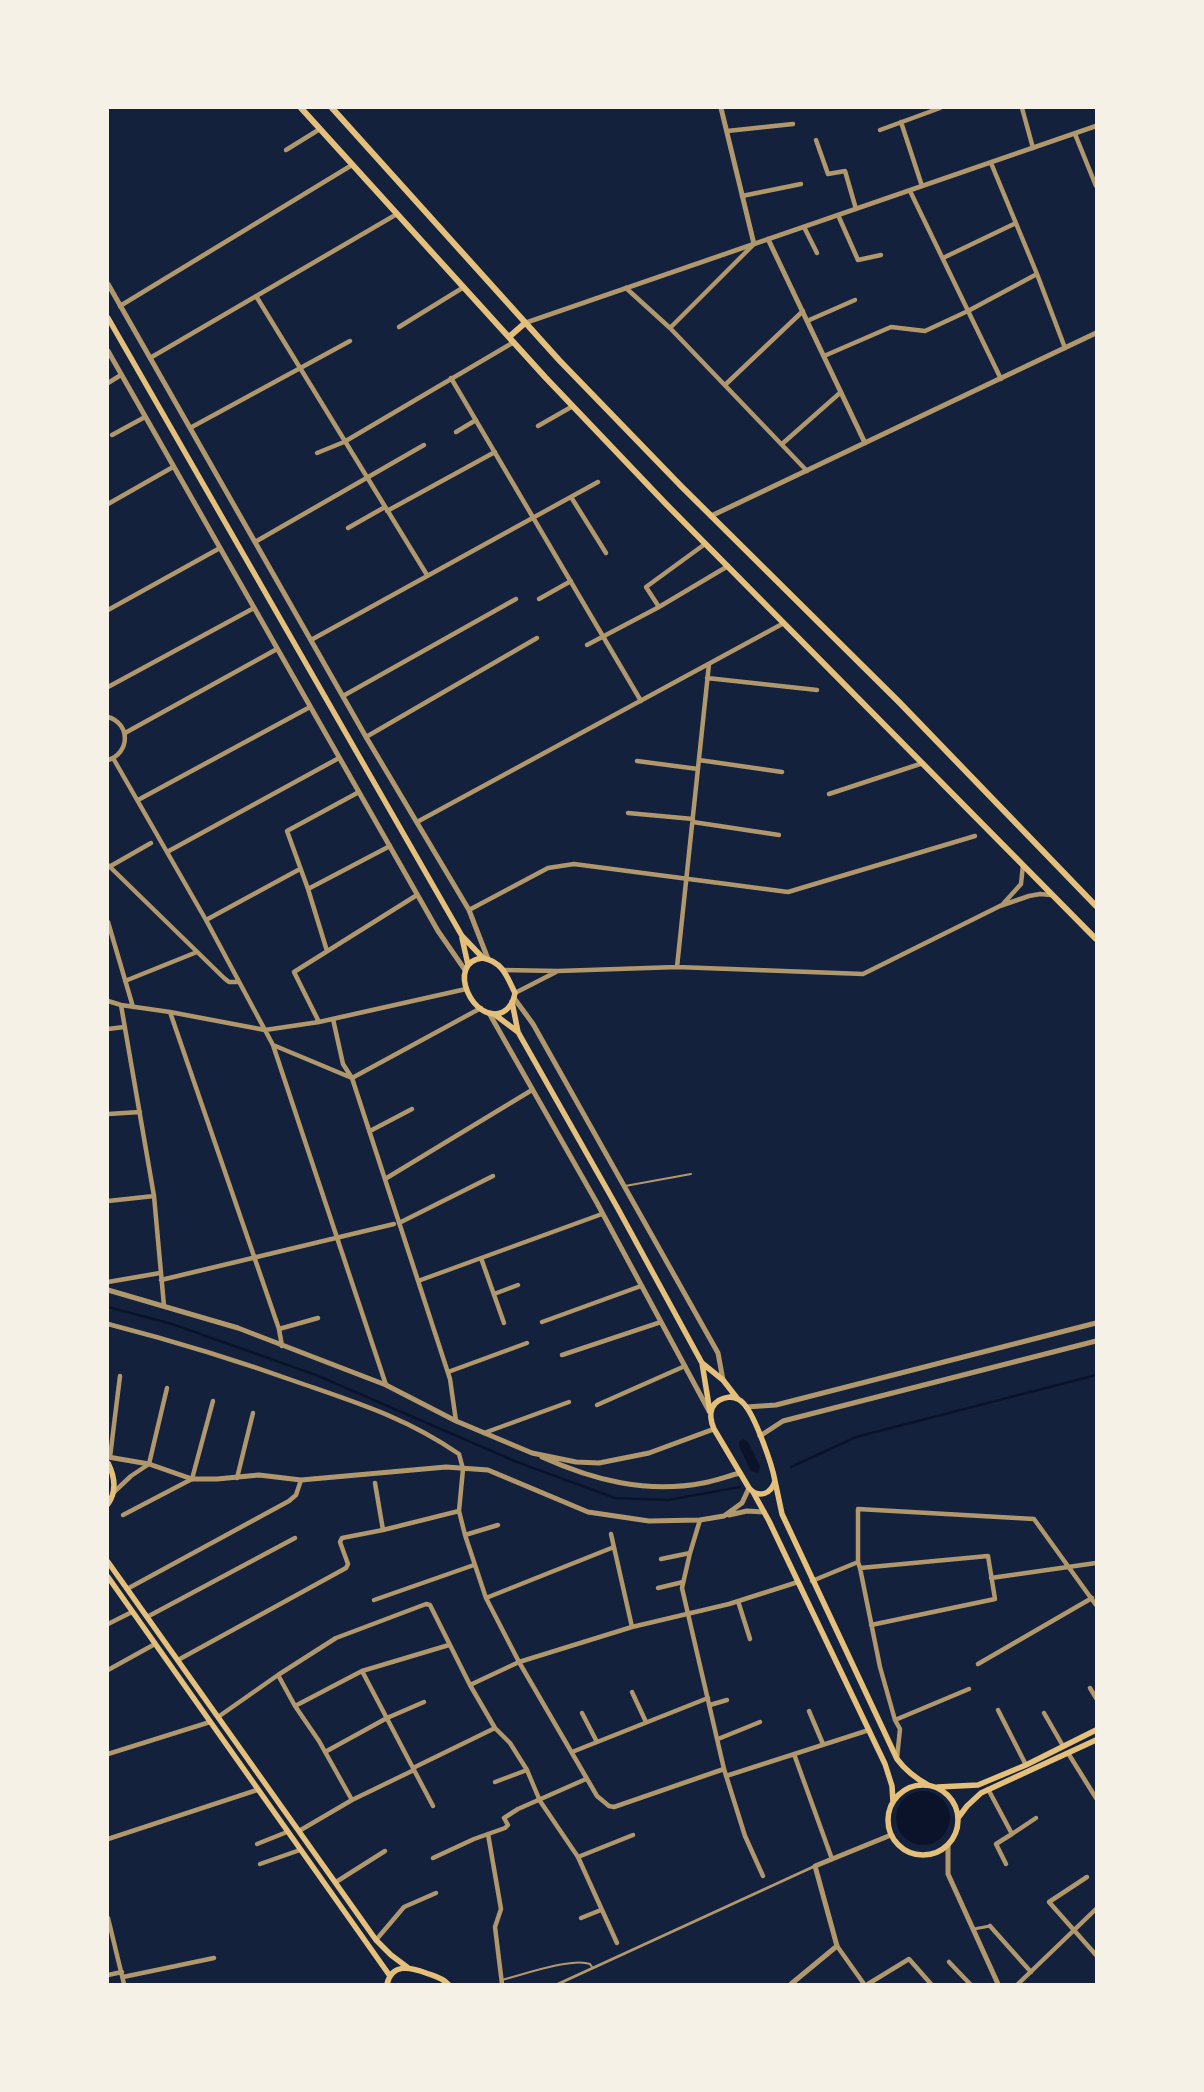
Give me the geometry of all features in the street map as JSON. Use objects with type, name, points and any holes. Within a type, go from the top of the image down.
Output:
[{"type":"main road","points":[[301,108],[573,406],[705,544],[1096,939]]},
{"type":"main road","points":[[332,108],[525,323],[711,516],[899,702],[1096,906]]},
{"type":"main road","points":[[108,318],[462,936],[485,959],[503,970],[514,998],[518,1032],[617,1207],[702,1363],[710,1419],[714,1429],[764,1512],[885,1764],[892,1786],[893,1802],[888,1816],[891,1835],[902,1848],[917,1855],[934,1854],[948,1845],[956,1832],[958,1818],[955,1805],[950,1797],[935,1787],[916,1779],[897,1759],[782,1514],[776,1481],[760,1436],[746,1407],[723,1380],[702,1363]]},
{"type":"main road","points":[[511,339],[525,323]]},
{"type":"main road","points":[[462,936],[467,968]]},
{"type":"main road","points":[[485,959],[472,961],[467,968],[464,980],[470,998],[480,1008],[492,1013],[518,1032]]},
{"type":"main road","points":[[492,1013],[505,1011],[514,998]]},
{"type":"main road","points":[[710,1412],[717,1401],[723,1398],[737,1398]]},
{"type":"main road","points":[[108,1463],[115,1483],[108,1504]]},
{"type":"main road","points":[[751,1490],[760,1494],[767,1493],[773,1488],[776,1481]]},
{"type":"main road","points":[[108,1562],[376,1940],[407,1967],[440,1978],[448,1984]]},
{"type":"main road","points":[[108,1577],[110,1584],[155,1644],[390,1976]]},
{"type":"main road","points":[[935,1787],[978,1785],[1026,1765],[1096,1730]]},
{"type":"main road","points":[[958,1818],[974,1798],[988,1790],[1096,1740]]},
{"type":"main road","points":[[893,1802],[905,1790],[916,1785],[928,1785]]},
{"type":"main road","points":[[387,1984],[390,1976],[401,1968],[407,1967]]},
{"type":"street","points":[[721,108],[754,244]]},
{"type":"street","points":[[880,130],[940,108]]},
{"type":"street","points":[[1022,108],[1033,148]]},
{"type":"street","points":[[901,122],[922,186]]},
{"type":"street","points":[[727,131],[793,124]]},
{"type":"street","points":[[525,323],[1096,126]]},
{"type":"street","points":[[286,150],[320,129]]},
{"type":"street","points":[[1075,134],[1096,186]]},
{"type":"street","points":[[816,140],[828,174],[844,170],[856,209]]},
{"type":"street","points":[[991,163],[1065,348]]},
{"type":"street","points":[[120,306],[352,165]]},
{"type":"street","points":[[742,196],[802,184]]},
{"type":"street","points":[[910,191],[1001,379]]},
{"type":"street","points":[[150,358],[397,214]]},
{"type":"street","points":[[838,215],[858,260],[881,255]]},
{"type":"street","points":[[943,258],[1016,223]]},
{"type":"street","points":[[804,227],[817,253]]},
{"type":"street","points":[[768,239],[865,443]]},
{"type":"street","points":[[670,328],[754,244]]},
{"type":"street","points":[[824,356],[891,327],[925,331],[968,311],[1037,274]]},
{"type":"street","points":[[108,284],[366,737],[468,910],[485,959]]},
{"type":"street","points":[[399,327],[464,287]]},
{"type":"street","points":[[626,288],[670,328],[807,471]]},
{"type":"street","points":[[256,296],[427,575]]},
{"type":"street","points":[[807,321],[855,300]]},
{"type":"street","points":[[725,385],[803,311]]},
{"type":"street","points":[[711,516],[1096,333]]},
{"type":"street","points":[[317,453],[344,442],[367,429],[511,339]]},
{"type":"street","points":[[190,428],[350,341]]},
{"type":"street","points":[[108,351],[417,895],[438,931],[467,968]]},
{"type":"street","points":[[108,383],[121,375]]},
{"type":"street","points":[[451,378],[641,701]]},
{"type":"street","points":[[782,444],[841,392]]},
{"type":"street","points":[[538,426],[573,406]]},
{"type":"street","points":[[112,435],[145,417]]},
{"type":"street","points":[[456,432],[476,420]]},
{"type":"street","points":[[255,542],[424,445]]},
{"type":"street","points":[[348,528],[495,452]]},
{"type":"street","points":[[108,504],[173,466]]},
{"type":"street","points":[[311,640],[598,482]]},
{"type":"street","points":[[571,497],[606,553]]},
{"type":"street","points":[[659,607],[646,588],[705,544]]},
{"type":"street","points":[[108,610],[220,548]]},
{"type":"street","points":[[587,645],[659,607],[728,566]]},
{"type":"street","points":[[539,598],[571,581]]},
{"type":"street","points":[[343,696],[516,599]]},
{"type":"street","points":[[108,687],[254,608]]},
{"type":"street","points":[[417,822],[784,623]]},
{"type":"street","points":[[366,737],[537,638]]},
{"type":"street","points":[[125,733],[278,650]]},
{"type":"street","points":[[677,967],[709,664]]},
{"type":"street","points":[[707,678],[817,690]]},
{"type":"street","points":[[138,800],[310,707]]},
{"type":"street","points":[[108,717],[119,723],[125,733],[123,747],[113,758],[108,760]]},
{"type":"street","points":[[113,758],[206,920],[273,1046],[386,1385]]},
{"type":"street","points":[[167,852],[340,758]]},
{"type":"street","points":[[699,760],[782,772]]},
{"type":"street","points":[[637,761],[698,770]]},
{"type":"street","points":[[829,794],[923,763]]},
{"type":"street","points":[[327,951],[308,889],[287,831],[359,792]]},
{"type":"street","points":[[628,813],[693,820],[779,835]]},
{"type":"street","points":[[468,910],[548,868],[574,864],[788,892],[975,836]]},
{"type":"street","points":[[152,843],[108,867],[229,982],[238,982]]},
{"type":"street","points":[[308,889],[390,846]]},
{"type":"street","points":[[1000,906],[1021,884],[1023,864]]},
{"type":"street","points":[[206,920],[300,869]]},
{"type":"street","points":[[503,970],[558,971],[677,967],[863,974],[1000,906],[1040,894],[1054,895]]},
{"type":"street","points":[[319,1022],[294,972],[417,895]]},
{"type":"street","points":[[108,922],[133,1007]]},
{"type":"street","points":[[125,981],[197,952]]},
{"type":"street","points":[[558,971],[514,998],[533,1024],[718,1353],[723,1380]]},
{"type":"street","points":[[108,1001],[121,1005],[265,1030],[319,1022],[466,989]]},
{"type":"street","points":[[121,1005],[154,1196],[164,1306]]},
{"type":"street","points":[[352,1078],[480,1008]]},
{"type":"street","points":[[170,1012],[279,1329],[282,1346]]},
{"type":"street","points":[[492,1013],[532,1090],[710,1412]]},
{"type":"street","points":[[333,1019],[344,1064],[352,1078],[370,1131],[385,1179],[396,1224],[418,1281],[448,1372],[456,1421]]},
{"type":"street","points":[[108,1029],[124,1027]]},
{"type":"street","points":[[273,1046],[352,1078]]},
{"type":"street","points":[[385,1179],[532,1090]]},
{"type":"street","points":[[370,1131],[412,1109]]},
{"type":"street","points":[[108,1114],[140,1112]]},
{"type":"street","points":[[161,1280],[396,1224],[493,1176]]},
{"type":"street","points":[[108,1201],[154,1196]]},
{"type":"street","points":[[418,1281],[602,1214]]},
{"type":"street","points":[[481,1258],[504,1323]]},
{"type":"street","points":[[108,1282],[160,1273]]},
{"type":"street","points":[[494,1294],[518,1286]]},
{"type":"street","points":[[542,1322],[641,1286]]},
{"type":"street","points":[[108,1290],[238,1328],[386,1385],[483,1434],[575,1472],[645,1487],[672,1487],[703,1483],[740,1473]]},
{"type":"street","points":[[279,1329],[318,1318]]},
{"type":"street","points":[[562,1355],[661,1322]]},
{"type":"street","points":[[746,1407],[776,1405],[1096,1323]]},
{"type":"street","points":[[108,1324],[179,1342],[396,1417],[434,1437],[459,1454],[463,1469],[459,1511],[474,1565],[486,1598],[519,1662],[587,1780],[603,1802],[614,1807],[724,1768]]},
{"type":"street","points":[[760,1436],[783,1421],[1096,1341]]},
{"type":"street","points":[[448,1372],[527,1343]]},
{"type":"street","points":[[597,1405],[685,1366]]},
{"type":"street","points":[[120,1376],[109,1457],[149,1464],[192,1479],[237,1478],[259,1475],[301,1480],[446,1467],[488,1470],[588,1512],[650,1521],[700,1520],[747,1511],[764,1512]]},
{"type":"street","points":[[113,1493],[131,1476],[149,1464],[167,1388]]},
{"type":"street","points":[[123,1515],[192,1479],[213,1400]]},
{"type":"street","points":[[483,1434],[569,1402]]},
{"type":"street","points":[[237,1478],[253,1413]]},
{"type":"street","points":[[532,1453],[576,1462],[599,1462],[649,1452],[714,1429]]},
{"type":"street","points":[[127,1589],[290,1501],[296,1495],[301,1480]]},
{"type":"street","points":[[375,1483],[384,1530]]},
{"type":"street","points":[[724,1516],[742,1502],[751,1490]]},
{"type":"street","points":[[897,1759],[900,1729],[895,1720],[880,1667],[858,1562],[858,1509],[1034,1519],[1096,1605]]},
{"type":"street","points":[[178,1660],[346,1568],[348,1564],[340,1542],[342,1538],[384,1530],[459,1511]]},
{"type":"street","points":[[700,1520],[682,1588],[726,1776],[745,1836],[763,1876]]},
{"type":"street","points":[[465,1535],[498,1525]]},
{"type":"street","points":[[611,1534],[632,1626]]},
{"type":"street","points":[[147,1618],[295,1538]]},
{"type":"street","points":[[486,1598],[614,1547]]},
{"type":"street","points":[[660,1559],[690,1553]]},
{"type":"street","points":[[860,1568],[988,1556],[995,1599],[871,1625]]},
{"type":"street","points":[[812,1581],[858,1562]]},
{"type":"street","points":[[991,1578],[1096,1562]]},
{"type":"street","points":[[374,1600],[474,1565]]},
{"type":"street","points":[[658,1588],[683,1582]]},
{"type":"street","points":[[470,1684],[519,1662],[632,1626],[738,1601],[798,1582]]},
{"type":"street","points":[[978,1664],[1092,1598]]},
{"type":"street","points":[[738,1601],[750,1638]]},
{"type":"street","points":[[218,1717],[278,1675],[336,1638],[426,1604],[430,1605],[470,1684],[496,1728],[510,1743],[526,1770],[540,1801],[578,1857],[617,1943]]},
{"type":"street","points":[[108,1624],[132,1612]]},
{"type":"street","points":[[108,1670],[155,1644]]},
{"type":"street","points":[[295,1706],[362,1671],[449,1645]]},
{"type":"street","points":[[362,1671],[433,1806]]},
{"type":"street","points":[[278,1675],[295,1706],[326,1752],[352,1800]]},
{"type":"street","points":[[1090,1688],[1096,1698]]},
{"type":"street","points":[[895,1720],[969,1689]]},
{"type":"street","points":[[632,1692],[646,1722]]},
{"type":"street","points":[[572,1752],[708,1698]]},
{"type":"street","points":[[710,1705],[727,1700]]},
{"type":"street","points":[[326,1752],[387,1718],[424,1702]]},
{"type":"street","points":[[998,1710],[1026,1765]]},
{"type":"street","points":[[809,1711],[823,1744]]},
{"type":"street","points":[[582,1713],[597,1742]]},
{"type":"street","points":[[1044,1713],[1063,1746]]},
{"type":"street","points":[[108,1754],[210,1722]]},
{"type":"street","points":[[718,1740],[760,1722]]},
{"type":"street","points":[[299,1831],[352,1800],[496,1728]]},
{"type":"street","points":[[726,1776],[869,1730]]},
{"type":"street","points":[[1068,1753],[1096,1798]]},
{"type":"street","points":[[794,1754],[832,1859]]},
{"type":"street","points":[[495,1782],[526,1770]]},
{"type":"street","points":[[433,1858],[505,1828],[508,1826],[504,1818],[587,1780]]},
{"type":"street","points":[[108,1840],[257,1790]]},
{"type":"street","points":[[988,1790],[1012,1834]]},
{"type":"street","points":[[1006,1864],[996,1844],[1036,1818]]},
{"type":"street","points":[[257,1844],[287,1832]]},
{"type":"street","points":[[488,1834],[501,1909],[495,1927],[502,1982]]},
{"type":"street","points":[[578,1857],[633,1835]]},
{"type":"street","points":[[558,1984],[815,1866],[891,1835]]},
{"type":"street","points":[[948,1845],[948,1874],[998,1984]]},
{"type":"street","points":[[260,1864],[300,1850]]},
{"type":"street","points":[[336,1882],[385,1851]]},
{"type":"street","points":[[815,1866],[837,1946],[864,1984]]},
{"type":"street","points":[[1087,1877],[1049,1902],[1096,1954]]},
{"type":"street","points":[[376,1940],[404,1907],[436,1893]]},
{"type":"street","points":[[1018,1984],[1096,1909]]},
{"type":"street","points":[[580,1918],[601,1910]]},
{"type":"street","points":[[108,1918],[124,1984]]},
{"type":"street","points":[[974,1929],[990,1926],[1031,1972]]},
{"type":"street","points":[[791,1984],[837,1946]]},
{"type":"street","points":[[108,1975],[214,1958]]},
{"type":"street","points":[[868,1984],[909,1959],[931,1984]]},
{"type":"street","points":[[949,1962],[970,1984]]},
{"type":"lane","points":[[624,1186],[691,1174]]},
{"type":"lane","points":[[502,1982],[583,1961],[590,1964],[593,1969]]},
{"type":"water","points":[[743,1439],[748,1442],[760,1466],[758,1473],[751,1471],[739,1446],[739,1442]]},
{"type":"water","points":[[923,1791],[933,1793],[942,1799],[948,1808],[950,1818],[948,1828],[942,1837],[933,1843],[923,1845],[913,1843],[904,1837],[898,1828],[896,1818],[898,1808],[904,1799],[913,1793]]},
{"type":"waterway","points":[[108,1307],[172,1324],[316,1375],[517,1462],[615,1498],[668,1500],[740,1487]]},
{"type":"waterway","points":[[791,1467],[856,1437],[1096,1375]]}]
